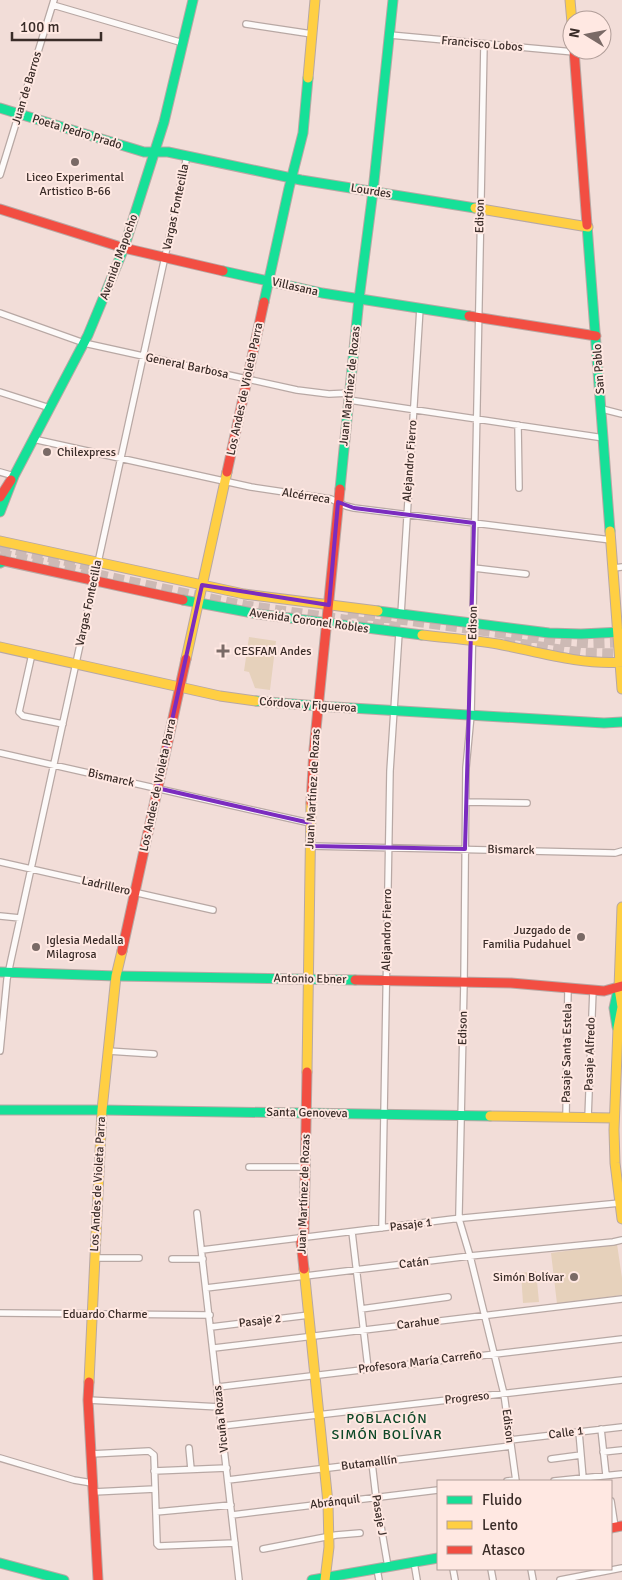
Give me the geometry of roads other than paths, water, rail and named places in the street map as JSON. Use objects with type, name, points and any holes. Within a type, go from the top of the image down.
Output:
[{"type":"street","name":"Avenida Mapocho","points":[[0,497],[14,476],[84,343],[124,248],[168,104],[193,0]]},
{"type":"street","name":"Los Andes de Violeta Parra","points":[[98,1580],[88,1400],[102,1110],[116,976],[303,133],[315,0]]},
{"type":"street","name":"Juan Martínez de Rozas","points":[[325,1579],[329,1536],[328,1503],[301,1242],[304,1232],[312,771],[359,299],[373,191],[393,0]]},
{"type":"street","points":[[54,2],[183,43]]},
{"type":"street","name":"Juan de Barros","points":[[0,175],[54,2]]},
{"type":"street","points":[[246,24],[312,34]]},
{"type":"street","name":"Francisco Lobos","points":[[390,35],[562,50]]},
{"type":"street","name":"Edison","points":[[484,44],[471,715],[468,740],[466,802],[459,1219],[485,1314],[504,1394],[516,1480]]},
{"type":"street","name":"San Pablo","points":[[575,60],[611,540],[618,568],[616,598],[620,633],[622,689]]},
{"type":"street","name":"Poeta Pedro Prado","points":[[0,108],[136,150],[154,152]]},
{"type":"street","name":"Lourdes","points":[[154,152],[187,156],[292,178],[588,227]]},
{"type":"street","name":"Vargas Fontecilla","points":[[0,1051],[4,972],[20,918],[31,869],[187,156]]},
{"type":"street","name":"Villasana","points":[[0,209],[124,248],[322,293],[596,336]]},
{"type":"street","name":"Alejandro Fierro","points":[[400,614],[420,308]]},
{"type":"street","name":"General Barbosa","points":[[0,313],[84,343],[310,392],[349,397],[413,410],[604,438]]},
{"type":"street","points":[[0,392],[50,408]]},
{"type":"street","points":[[602,409],[622,414]]},
{"type":"street","points":[[518,425],[519,488]]},
{"type":"street","name":"Alcérreca","points":[[33,439],[259,488],[331,499],[354,508],[611,540]]},
{"type":"street","points":[[0,472],[14,476],[0,512]]},
{"type":"street","name":"Avenida Coronel Robles","points":[[0,541],[271,598],[549,633],[620,633]]},
{"type":"street","name":"Avenida Coronel Robles","points":[[1,561],[258,614],[510,647],[572,660],[621,662]]},
{"type":"street","points":[[474,568],[526,574]]},
{"type":"street","points":[[616,598],[622,608]]},
{"type":"street","name":"Alejandro Fierro","points":[[382,1228],[390,771],[399,633]]},
{"type":"street","name":"Córdova y Figueroa","points":[[0,647],[246,700],[471,715],[622,722]]},
{"type":"street","points":[[32,654],[19,712],[23,716],[63,724]]},
{"type":"street","name":"Bismarck","points":[[0,753],[310,823]]},
{"type":"street","points":[[466,802],[527,803]]},
{"type":"street","name":"Bismarck","points":[[310,846],[615,853],[622,851]]},
{"type":"street","name":"Ladrillero","points":[[0,862],[213,910]]},
{"type":"street","points":[[622,907],[621,987],[615,1006],[615,1018],[618,1028],[618,1118],[614,1150],[622,1219]]},
{"type":"street","points":[[0,916],[20,918]]},
{"type":"street","name":"Antonio Ebner","points":[[4,972],[116,976],[511,983],[604,991],[621,987]]},
{"type":"street","name":"Pasaje Santa Estela","points":[[566,1117],[568,988]]},
{"type":"street","name":"Pasaje Alfredo","points":[[588,1118],[593,990]]},
{"type":"street","points":[[108,1051],[154,1054]]},
{"type":"street","name":"Santa Genoveva","points":[[0,1110],[618,1118]]},
{"type":"street","points":[[249,1166],[305,1167]]},
{"type":"street","name":"Pasaje 1","points":[[202,1250],[459,1219],[620,1203]]},
{"type":"street","name":"Vicuña Rozas","points":[[197,1213],[214,1348],[239,1580]]},
{"type":"street","points":[[352,1232],[368,1368]]},
{"type":"street","name":"Catán","points":[[206,1288],[470,1256],[622,1240]]},
{"type":"street","points":[[95,1258],[140,1258]]},
{"type":"street","points":[[172,1259],[203,1259]]},
{"type":"street","points":[[361,1309],[448,1298]]},
{"type":"street","name":"Carahue","points":[[214,1348],[622,1299]]},
{"type":"street","name":"Eduardo Charme","points":[[0,1314],[210,1315]]},
{"type":"street","name":"Pasaje 2","points":[[211,1327],[309,1314]]},
{"type":"street","name":"Profesora María Carreño","points":[[218,1387],[622,1339]]},
{"type":"street","name":"Progreso","points":[[222,1426],[622,1380]]},
{"type":"street","points":[[88,1400],[220,1408]]},
{"type":"street","name":"Calle 1","points":[[510,1443],[622,1427]]},
{"type":"street","points":[[601,1429],[606,1475]]},
{"type":"street","points":[[578,1432],[583,1478]]},
{"type":"street","name":"Butamallín","points":[[228,1480],[372,1463],[510,1443]]},
{"type":"street","points":[[189,1448],[191,1469]]},
{"type":"street","points":[[603,1452],[622,1450]]},
{"type":"street","points":[[91,1454],[149,1451],[154,1455],[157,1544],[159,1546],[235,1543]]},
{"type":"street","points":[[551,1459],[581,1455]]},
{"type":"street","points":[[0,1458],[93,1487],[155,1489]]},
{"type":"street","name":"Pasaje J","points":[[372,1463],[388,1567]]},
{"type":"street","points":[[154,1471],[227,1468]]},
{"type":"street","points":[[564,1480],[622,1474]]},
{"type":"street","name":"Abránquil","points":[[232,1515],[437,1490]]},
{"type":"street","points":[[156,1512],[231,1505]]},
{"type":"street","points":[[612,1506],[616,1527]]},
{"type":"street","points":[[263,1549],[336,1534],[360,1533]]},
{"type":"street","points":[[312,1580],[437,1558]]},
{"type":"street","points":[[414,1562],[417,1580]]},
{"type":"street","points":[[0,1563],[64,1580]]},
{"type":"street","points":[[377,1568],[379,1580]]},
{"type":"street","points":[[560,1580],[612,1570]]},
{"type":"tunnel","points":[[0,546],[92,566]]},
{"type":"tunnel","points":[[0,554],[246,606],[401,628]]},
{"type":"tunnel","points":[[348,612],[561,641],[590,643],[622,642]]},
{"type":"tunnel","points":[[504,642],[583,653],[622,654]]},
{"type":"place","name":"Liceo Experimental Artistico B-66","points":[[75,162]]},
{"type":"place","name":"Chilexpress","points":[[47,452]]},
{"type":"place","name":"CESFAM Andes","points":[[223,651]]},
{"type":"place","name":"Juzgado de Familia Pudahuel","points":[[581,937]]},
{"type":"place","name":"Iglesia Medalla Milagrosa","points":[[36,947]]},
{"type":"place","name":"Simón Bolívar","points":[[574,1277]]},
{"type":"district","name":"POBLACIÓN SIMÓN BOLÍVAR","points":[[387,1426]]}]
